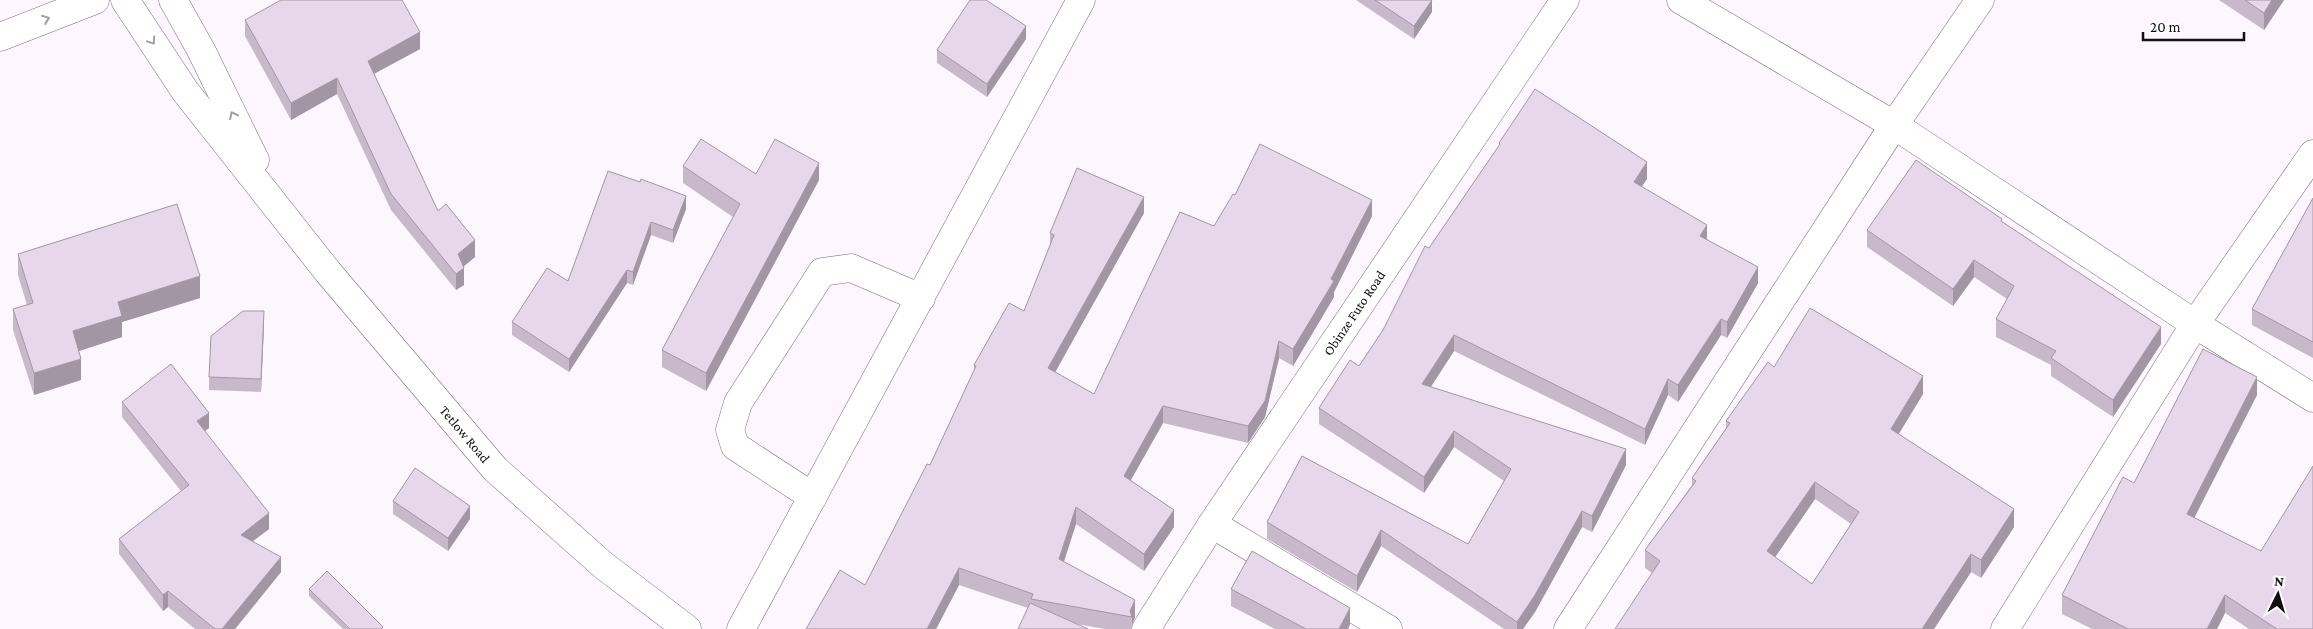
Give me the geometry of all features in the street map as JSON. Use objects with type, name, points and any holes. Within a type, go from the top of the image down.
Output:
[{"type":"street","points":[[0,36],[95,0]]},
{"type":"street","points":[[125,0],[185,91],[278,206]]},
{"type":"street","points":[[173,0],[201,50],[278,206]]},
{"type":"street","points":[[741,629],[1081,0]]},
{"type":"street","name":"Obinze Futo Road","points":[[1146,629],[1212,524],[1565,0]]},
{"type":"street","points":[[1680,0],[1894,125],[2195,324],[2313,398]]},
{"type":"street","points":[[1568,629],[1894,125],[1980,0]]},
{"type":"street","points":[[2013,626],[2195,324],[2313,154]]},
{"type":"street","name":"Tetlow Road","points":[[278,206],[328,272],[495,469],[603,565],[687,629]]},
{"type":"street","points":[[813,497],[735,446],[730,430],[738,403],[822,272],[851,268],[921,298]]},
{"type":"street","points":[[1212,524],[1388,629]]},
{"type":"building","points":[[281,0],[402,0],[420,32],[368,61],[438,211],[446,204],[475,240],[458,254],[464,268],[456,274],[391,194],[337,78],[291,103],[245,20]]},
{"type":"building","points":[[970,0],[986,0],[1026,26],[987,84],[937,50]]},
{"type":"building","points":[[1375,0],[1432,0],[1414,26]]},
{"type":"building","points":[[2245,0],[2272,0],[2264,13]]},
{"type":"building","points":[[1535,89],[1647,162],[1634,182],[1707,225],[1700,236],[1758,267],[1727,322],[1721,319],[1678,385],[1668,379],[1645,429],[1454,335],[1422,384],[1626,449],[1592,516],[1582,511],[1535,595],[1517,622],[1381,530],[1357,576],[1267,522],[1302,456],[1468,544],[1511,469],[1454,431],[1424,477],[1319,408],[1350,360],[1359,366],[1383,330],[1425,246],[1429,248]]},
{"type":"building","points":[[701,139],[756,174],[775,139],[819,163],[706,373],[662,350],[740,204],[683,166]]},
{"type":"building","points":[[1260,144],[1372,200],[1331,279],[1334,281],[1293,349],[1279,341],[1265,401],[1248,426],[1163,406],[1124,476],[1174,510],[1144,554],[1076,507],[1059,559],[1135,600],[1130,611],[1132,617],[1031,599],[1033,594],[959,568],[927,629],[806,629],[840,570],[865,585],[927,464],[930,465],[976,366],[974,365],[1009,303],[1024,311],[1054,235],[1050,233],[1077,168],[1144,197],[1048,368],[1094,394],[1180,212],[1214,226],[1233,194],[1235,195]]},
{"type":"building","points":[[1916,160],[2002,219],[2001,221],[2161,327],[2113,400],[2051,358],[2056,351],[1996,319],[2014,286],[1974,260],[1953,289],[1867,230]]},
{"type":"building","points":[[608,171],[640,182],[641,179],[686,196],[673,230],[651,222],[633,272],[627,270],[569,359],[512,322],[547,268],[568,281]]},
{"type":"building","points":[[2313,198],[2313,342],[2252,309]]},
{"type":"building","points":[[177,204],[200,276],[118,302],[122,316],[73,331],[81,359],[34,373],[13,309],[33,303],[18,254]]},
{"type":"building","points":[[1810,308],[1923,376],[1891,429],[2014,509],[1981,560],[1971,554],[1922,629],[1615,629],[1660,561],[1645,550],[1696,481],[1692,478],[1730,423],[1726,421],[1768,362],[1774,367]],"holes":[[[1815,482],[1859,512],[1812,584],[1767,551]]]},
{"type":"building","points":[[243,311],[264,311],[261,379],[209,377],[211,336]]},
{"type":"building","points":[[2203,349],[2257,377],[2187,514],[2261,551],[2313,466],[2313,629],[2277,629],[2225,595],[2207,629],[2128,629],[2062,595],[2123,477],[2134,483]]},
{"type":"building","points":[[171,364],[209,413],[197,421],[269,513],[241,535],[281,557],[222,629],[215,629],[168,591],[163,595],[119,539],[189,485],[122,402]]},
{"type":"building","points":[[415,468],[470,506],[448,538],[393,501]]},
{"type":"building","points":[[1252,551],[1350,608],[1339,629],[1306,629],[1231,589]]},
{"type":"building","points":[[327,571],[383,627],[381,629],[350,629],[309,589]]},
{"type":"building","points":[[1030,603],[1088,629],[1018,629]]}]
